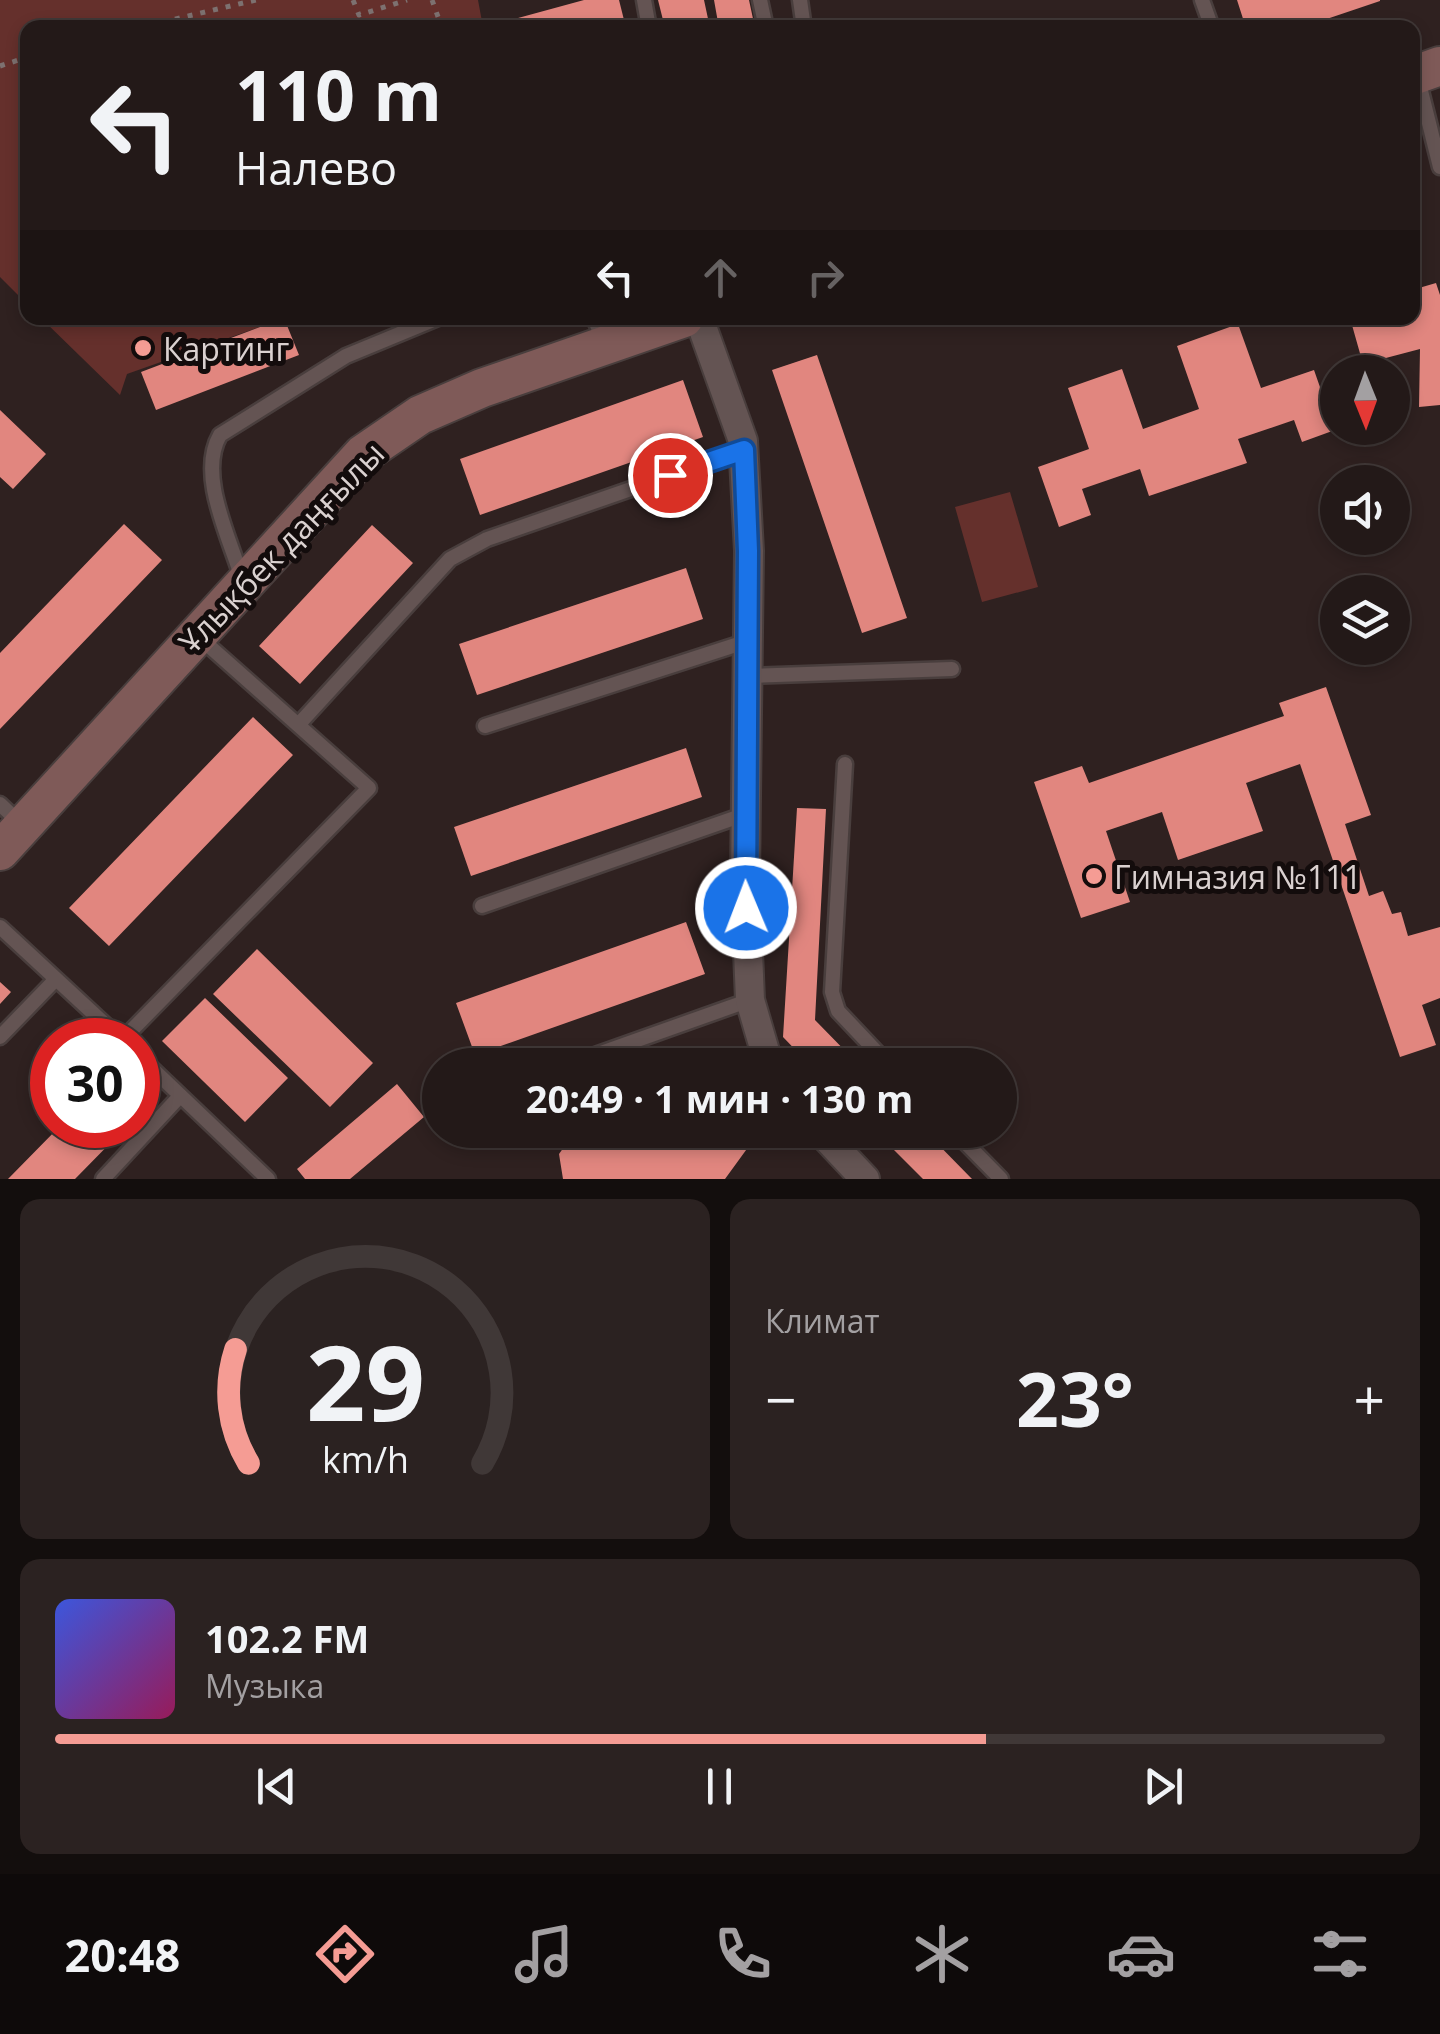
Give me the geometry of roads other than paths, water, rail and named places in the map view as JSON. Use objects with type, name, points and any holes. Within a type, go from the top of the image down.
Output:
[{"type":"street","name":"Ұлықбек даңғылы","points":[[8,827],[196,634],[363,454],[420,416],[600,331],[639,325]]},
{"type":"street","points":[[700,325],[744,450],[750,1000],[763,1048]]},
{"type":"street","points":[[836,1148],[865,1179]]},
{"type":"lane","points":[[1423,72],[1440,167]]},
{"type":"lane","points":[[242,581],[212,478],[210,452],[220,435],[346,356],[421,325]]},
{"type":"lane","points":[[299,724],[450,559],[488,539],[744,450]]},
{"type":"lane","points":[[144,1018],[369,788],[196,634]]},
{"type":"lane","points":[[486,726],[748,641]]},
{"type":"lane","points":[[748,676],[952,669]]},
{"type":"lane","points":[[846,764],[832,992],[838,1012],[873,1048]]},
{"type":"lane","points":[[482,906],[746,814]]},
{"type":"lane","points":[[0,927],[98,1018]]},
{"type":"lane","points":[[0,1037],[56,979]]},
{"type":"lane","points":[[615,1048],[750,1000]]},
{"type":"lane","points":[[160,1076],[268,1179]]},
{"type":"lane","points":[[103,1179],[180,1096]]},
{"type":"lane","points":[[971,1148],[1001,1179]]},
{"type":"place","name":"Картинг","points":[[143,348]]},
{"type":"place","name":"Гимназия №111","points":[[1094,876]]}]
